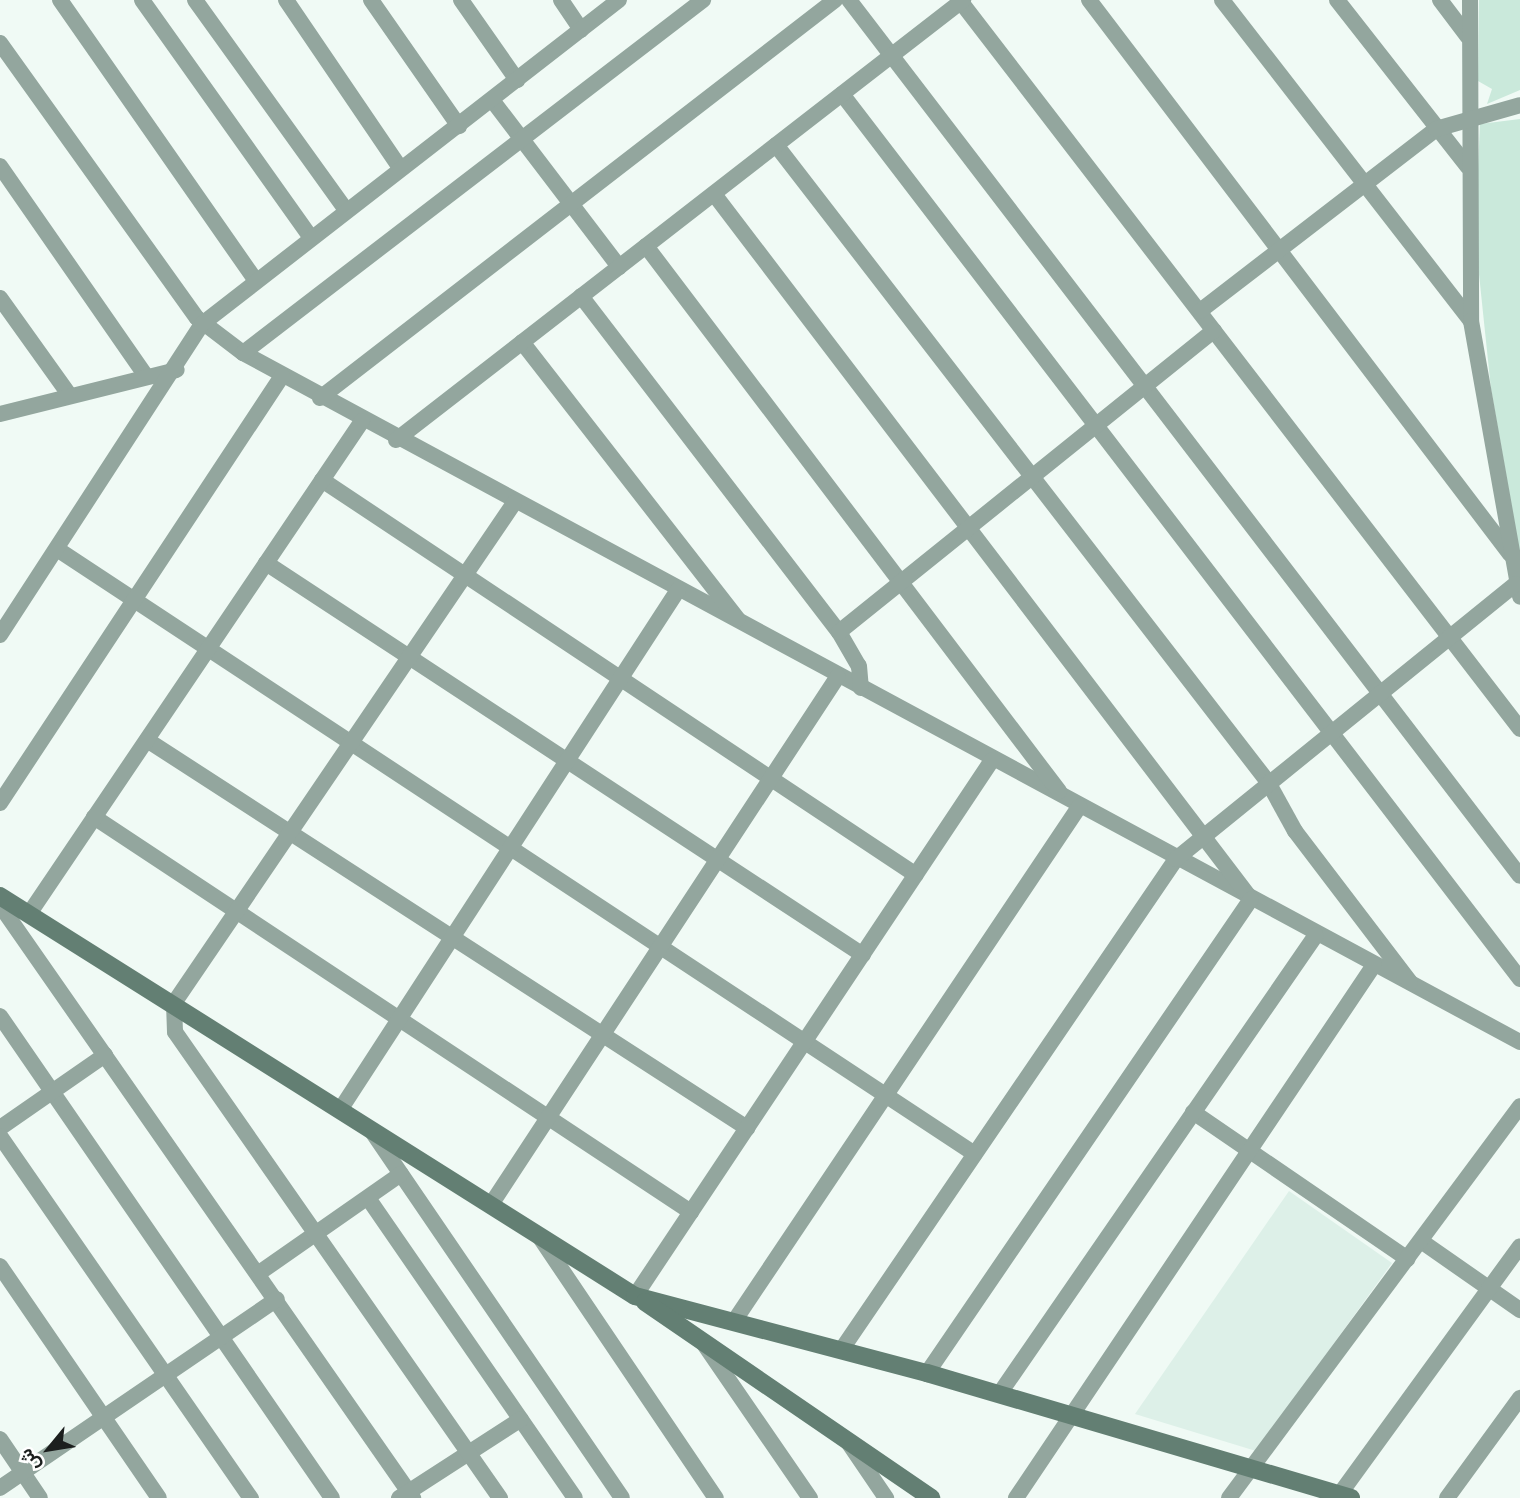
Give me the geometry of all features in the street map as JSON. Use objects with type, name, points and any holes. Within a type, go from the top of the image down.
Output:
[{"type":"main road","points":[[0,896],[342,1107],[536,1231],[931,1498]]},
{"type":"main road","points":[[635,1296],[735,1320],[1000,1393],[1342,1497]]},
{"type":"street","points":[[60,0],[254,278]]},
{"type":"street","points":[[142,0],[310,236]]},
{"type":"street","points":[[195,0],[345,209]]},
{"type":"street","points":[[286,0],[400,166]]},
{"type":"street","points":[[371,0],[459,126]]},
{"type":"street","points":[[461,0],[517,80]]},
{"type":"street","points":[[561,0],[581,30]]},
{"type":"street","points":[[0,635],[6,613],[57,549],[98,478],[177,370],[202,324],[254,278],[400,166],[459,126],[619,0]]},
{"type":"street","points":[[243,353],[703,0]]},
{"type":"street","points":[[320,398],[835,0]]},
{"type":"street","points":[[849,0],[895,53],[1520,876]]},
{"type":"street","points":[[1089,0],[1283,248],[1510,554]]},
{"type":"street","points":[[1222,0],[1368,183],[1471,321]]},
{"type":"street","points":[[1337,0],[1468,167]]},
{"type":"street","points":[[1440,0],[1468,37]]},
{"type":"street","points":[[842,1349],[1176,859],[1268,782],[1450,638],[1518,591],[1471,321],[1468,167],[1473,116],[1468,37],[1470,0]]},
{"type":"street","points":[[396,440],[962,1],[1520,729]]},
{"type":"street","points":[[0,43],[202,324],[243,353],[396,440],[992,760],[1061,793],[1079,807],[1520,1042]]},
{"type":"street","points":[[842,94],[1520,979]]},
{"type":"street","points":[[492,100],[574,204],[619,267]]},
{"type":"street","points":[[1200,311],[1436,129],[1473,116],[1520,105]]},
{"type":"street","points":[[776,145],[1028,479],[1268,782],[1295,831],[1413,987]]},
{"type":"street","points":[[0,166],[145,375]]},
{"type":"street","points":[[714,194],[1251,900]]},
{"type":"street","points":[[646,246],[1061,793]]},
{"type":"street","points":[[581,296],[839,632],[859,666],[860,688]]},
{"type":"street","points":[[0,298],[68,393]]},
{"type":"street","points":[[839,632],[901,579],[1214,330]]},
{"type":"street","points":[[522,342],[742,624]]},
{"type":"street","points":[[0,414],[68,393],[177,370]]},
{"type":"street","points":[[0,803],[282,376]]},
{"type":"street","points":[[29,914],[362,421]]},
{"type":"street","points":[[322,480],[916,875]]},
{"type":"street","points":[[500,1498],[175,1032],[174,1003],[514,503]]},
{"type":"street","points":[[57,549],[975,1154]]},
{"type":"street","points":[[266,562],[863,955]]},
{"type":"street","points":[[342,1107],[678,590]]},
{"type":"street","points":[[492,1203],[838,677]]},
{"type":"street","points":[[147,740],[747,1128]]},
{"type":"street","points":[[635,1296],[992,760]]},
{"type":"street","points":[[735,1320],[1079,807]]},
{"type":"street","points":[[94,817],[691,1212]]},
{"type":"street","points":[[926,1373],[1251,900]]},
{"type":"street","points":[[0,905],[277,1299],[407,1496],[469,1451],[521,1419]]},
{"type":"street","points":[[1000,1393],[1316,934]]},
{"type":"street","points":[[1016,1498],[1374,965]]},
{"type":"street","points":[[0,1016],[332,1498]]},
{"type":"street","points":[[0,1128],[105,1055]]},
{"type":"street","points":[[1229,1498],[1253,1470],[1520,1106]]},
{"type":"street","points":[[1194,1112],[1408,1259]]},
{"type":"street","points":[[366,1122],[622,1498]]},
{"type":"street","points":[[0,1136],[251,1498]]},
{"type":"street","points":[[259,1273],[401,1174]]},
{"type":"street","points":[[368,1198],[575,1498]]},
{"type":"street","points":[[536,1231],[716,1498]]},
{"type":"street","points":[[1422,1241],[1520,1310]]},
{"type":"street","points":[[1342,1497],[1520,1246]]},
{"type":"street","points":[[0,1266],[159,1498]]},
{"type":"street","points":[[0,1488],[277,1299]]},
{"type":"street","points":[[702,1342],[810,1498]]},
{"type":"street","points":[[1447,1498],[1520,1398]]},
{"type":"street","points":[[0,1439],[40,1498]]},
{"type":"street","points":[[846,1440],[886,1498]]},
{"type":"shaded area","points":[[1289,1191],[1392,1263],[1256,1451],[1135,1414]]},
{"type":"green space","points":[[1479,0],[1520,0],[1520,90],[1487,104],[1492,89],[1478,81]]},
{"type":"green space","points":[[1520,119],[1520,555],[1491,389],[1475,236],[1480,124]]}]
